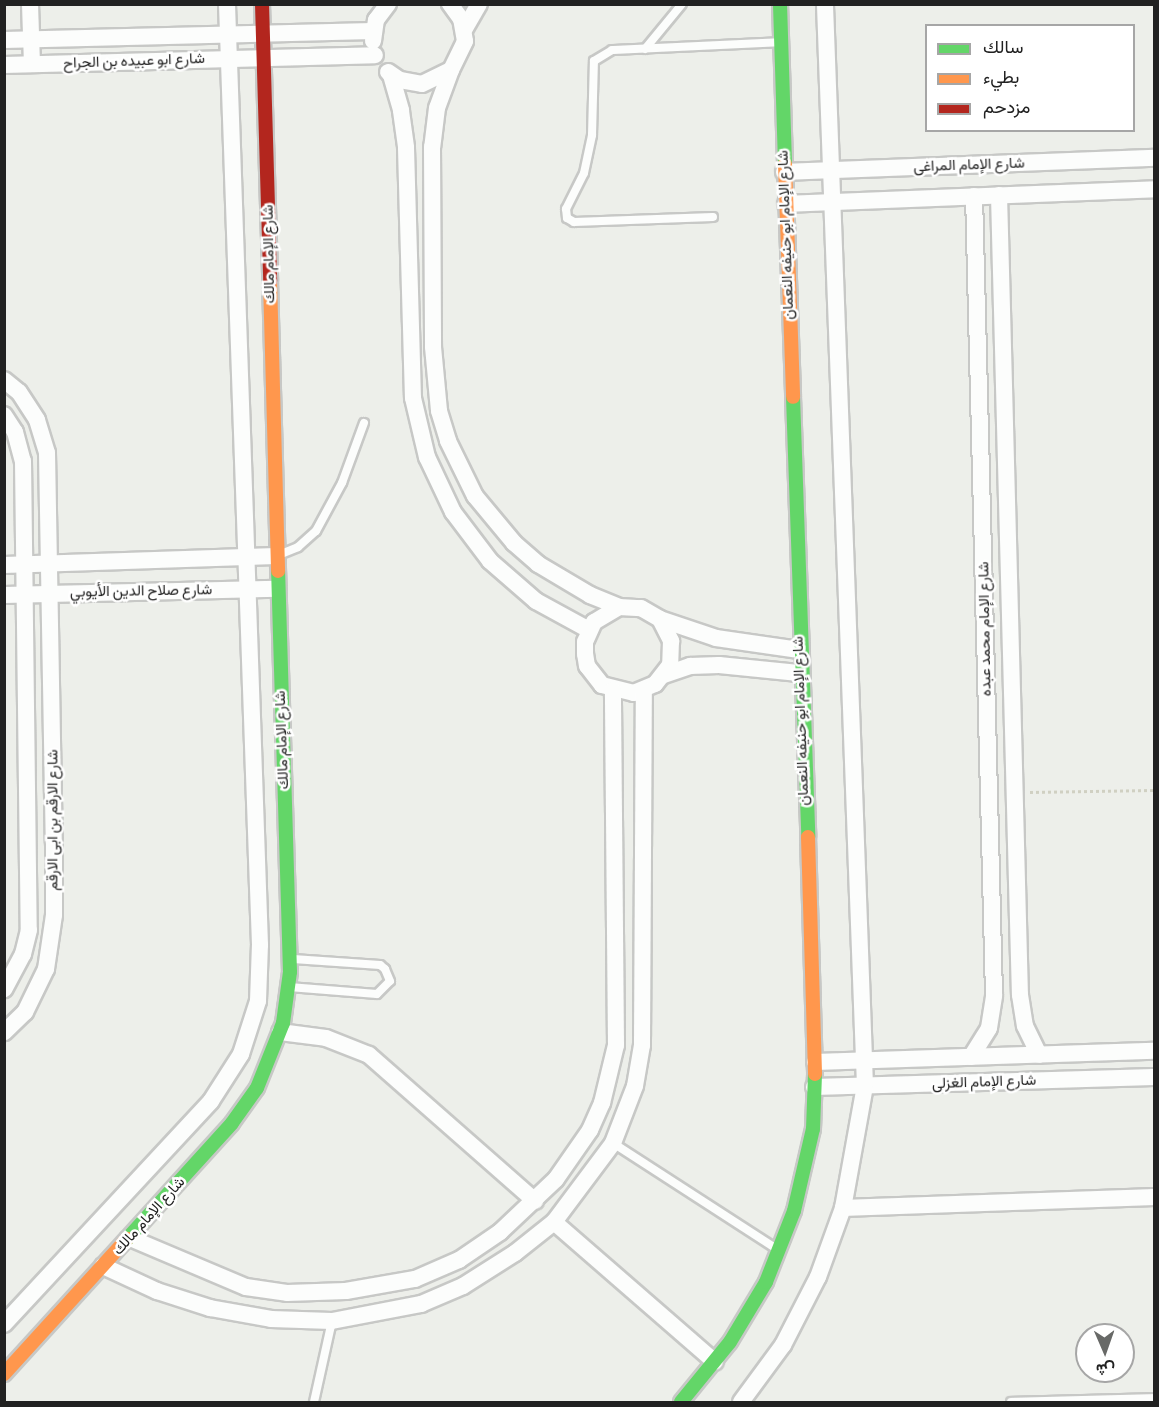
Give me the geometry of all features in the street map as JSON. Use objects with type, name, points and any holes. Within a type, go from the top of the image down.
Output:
[{"type":"street","points":[[30,4],[32,64]]},
{"type":"street","name":"شارع الإمام مالك","points":[[4,1324],[211,1101],[241,1054],[258,1001],[261,945],[246,590],[227,4]]},
{"type":"street","name":"شارع الإمام مالك","points":[[4,1374],[130,1238],[232,1123],[257,1088],[280,1032],[288,987],[289,959],[262,4]]},
{"type":"street","points":[[388,4],[373,31],[375,55],[391,75],[401,111],[406,148],[413,398],[427,457],[453,512],[490,561],[536,601],[589,630]]},
{"type":"street","points":[[450,4],[464,30]]},
{"type":"street","points":[[479,4],[464,30],[463,52],[451,70],[437,108],[432,147],[433,347],[439,411],[448,441],[475,496],[514,543],[563,581],[619,607],[641,608],[660,619],[716,638],[799,651]]},
{"type":"street","name":"شارع الإمام ابو حنيفه النعمان","points":[[681,1402],[715,1362],[749,1313],[780,1251],[806,1171],[813,1129],[815,1062],[799,673],[780,4]]},
{"type":"street","points":[[741,1402],[783,1345],[818,1277],[843,1208],[865,1086],[829,202],[825,4]]},
{"type":"street","name":"شارع ابو عبيده بن الجراح","points":[[4,40],[373,31]]},
{"type":"street","name":"شارع ابو عبيده بن الجراح","points":[[4,65],[375,55]]},
{"type":"street","points":[[391,75],[422,84],[451,70]]},
{"type":"street","name":"شارع الإمام المراغى","points":[[784,172],[1155,158]]},
{"type":"street","name":"شارع الإمام المراغى","points":[[786,204],[1155,189]]},
{"type":"street","name":"شارع الإمام محمد عبده","points":[[999,195],[1021,1011],[1039,1055]]},
{"type":"street","name":"شارع الإمام محمد عبده","points":[[971,1057],[989,1028],[994,995],[974,196]]},
{"type":"street","name":"شارع الارقم بن ابى الارقم","points":[[4,380],[19,392],[37,420],[47,453],[51,563],[54,843],[54,915],[46,969],[25,1012],[4,1032]]},
{"type":"street","name":"شارع الارقم بن ابى الارقم","points":[[4,415],[15,432],[23,461],[28,930],[24,954],[4,989]]},
{"type":"street","name":"شارع صلاح الدين الأيوبي","points":[[4,565],[276,556]]},
{"type":"street","points":[[983,564],[1009,563]]},
{"type":"street","name":"شارع صلاح الدين الأيوبي","points":[[4,595],[277,589]]},
{"type":"street","points":[[619,607],[601,615],[589,630],[585,642],[587,666],[602,685],[613,690],[644,690],[664,675],[690,666],[719,665],[799,673]]},
{"type":"street","points":[[660,619],[667,629],[672,653],[664,675]]},
{"type":"street","points":[[130,1238],[246,1287],[287,1293],[346,1291],[415,1279],[459,1260],[535,1201],[568,1164],[590,1130],[611,1074],[616,1045],[613,690]]},
{"type":"street","points":[[103,1266],[157,1291],[210,1308],[271,1319],[332,1321],[421,1304],[463,1286],[515,1253],[554,1222],[613,1143],[631,1106],[642,1045],[644,690]]},
{"type":"street","points":[[27,843],[54,843]]},
{"type":"street","points":[[280,1032],[326,1038],[369,1055],[535,1201]]},
{"type":"street","name":"شارع الإمام الغزلى","points":[[815,1062],[1155,1051]]},
{"type":"street","name":"شارع الإمام الغزلى","points":[[814,1087],[1155,1077]]},
{"type":"street","points":[[843,1208],[1155,1197]]},
{"type":"street","points":[[554,1222],[715,1362]]},
{"type":"lane","points":[[645,49],[682,4]]},
{"type":"lane","points":[[713,217],[574,222],[567,218],[566,209],[584,173],[592,135],[594,61],[612,50],[780,42]]},
{"type":"lane","points":[[276,556],[298,547],[316,531],[342,483],[364,423]]},
{"type":"lane","points":[[288,987],[376,994],[390,981],[389,974],[380,965],[289,959]]},
{"type":"lane","points":[[613,1143],[780,1251]]},
{"type":"lane","points":[[314,1402],[332,1321]]},
{"type":"lane","points":[[1011,1402],[1155,1398]]},
{"type":"path","points":[[1015,792],[1155,790]]},
{"type":"traffic: fast","points":[[780,4],[785,164]]},
{"type":"traffic: fast","points":[[793,397],[808,837]]},
{"type":"traffic: fast","points":[[127,1239],[232,1123],[257,1088],[283,1023],[290,972],[278,571]]},
{"type":"traffic: fast","points":[[681,1402],[730,1342],[766,1282],[794,1211],[813,1129],[815,1074]]},
{"type":"traffic: slow","points":[[785,164],[793,397]]},
{"type":"traffic: slow","points":[[270,281],[278,571]]},
{"type":"traffic: slow","points":[[808,837],[815,1074]]},
{"type":"traffic: slow","points":[[4,1374],[127,1239]]},
{"type":"traffic: jam","points":[[262,4],[270,281]]}]
